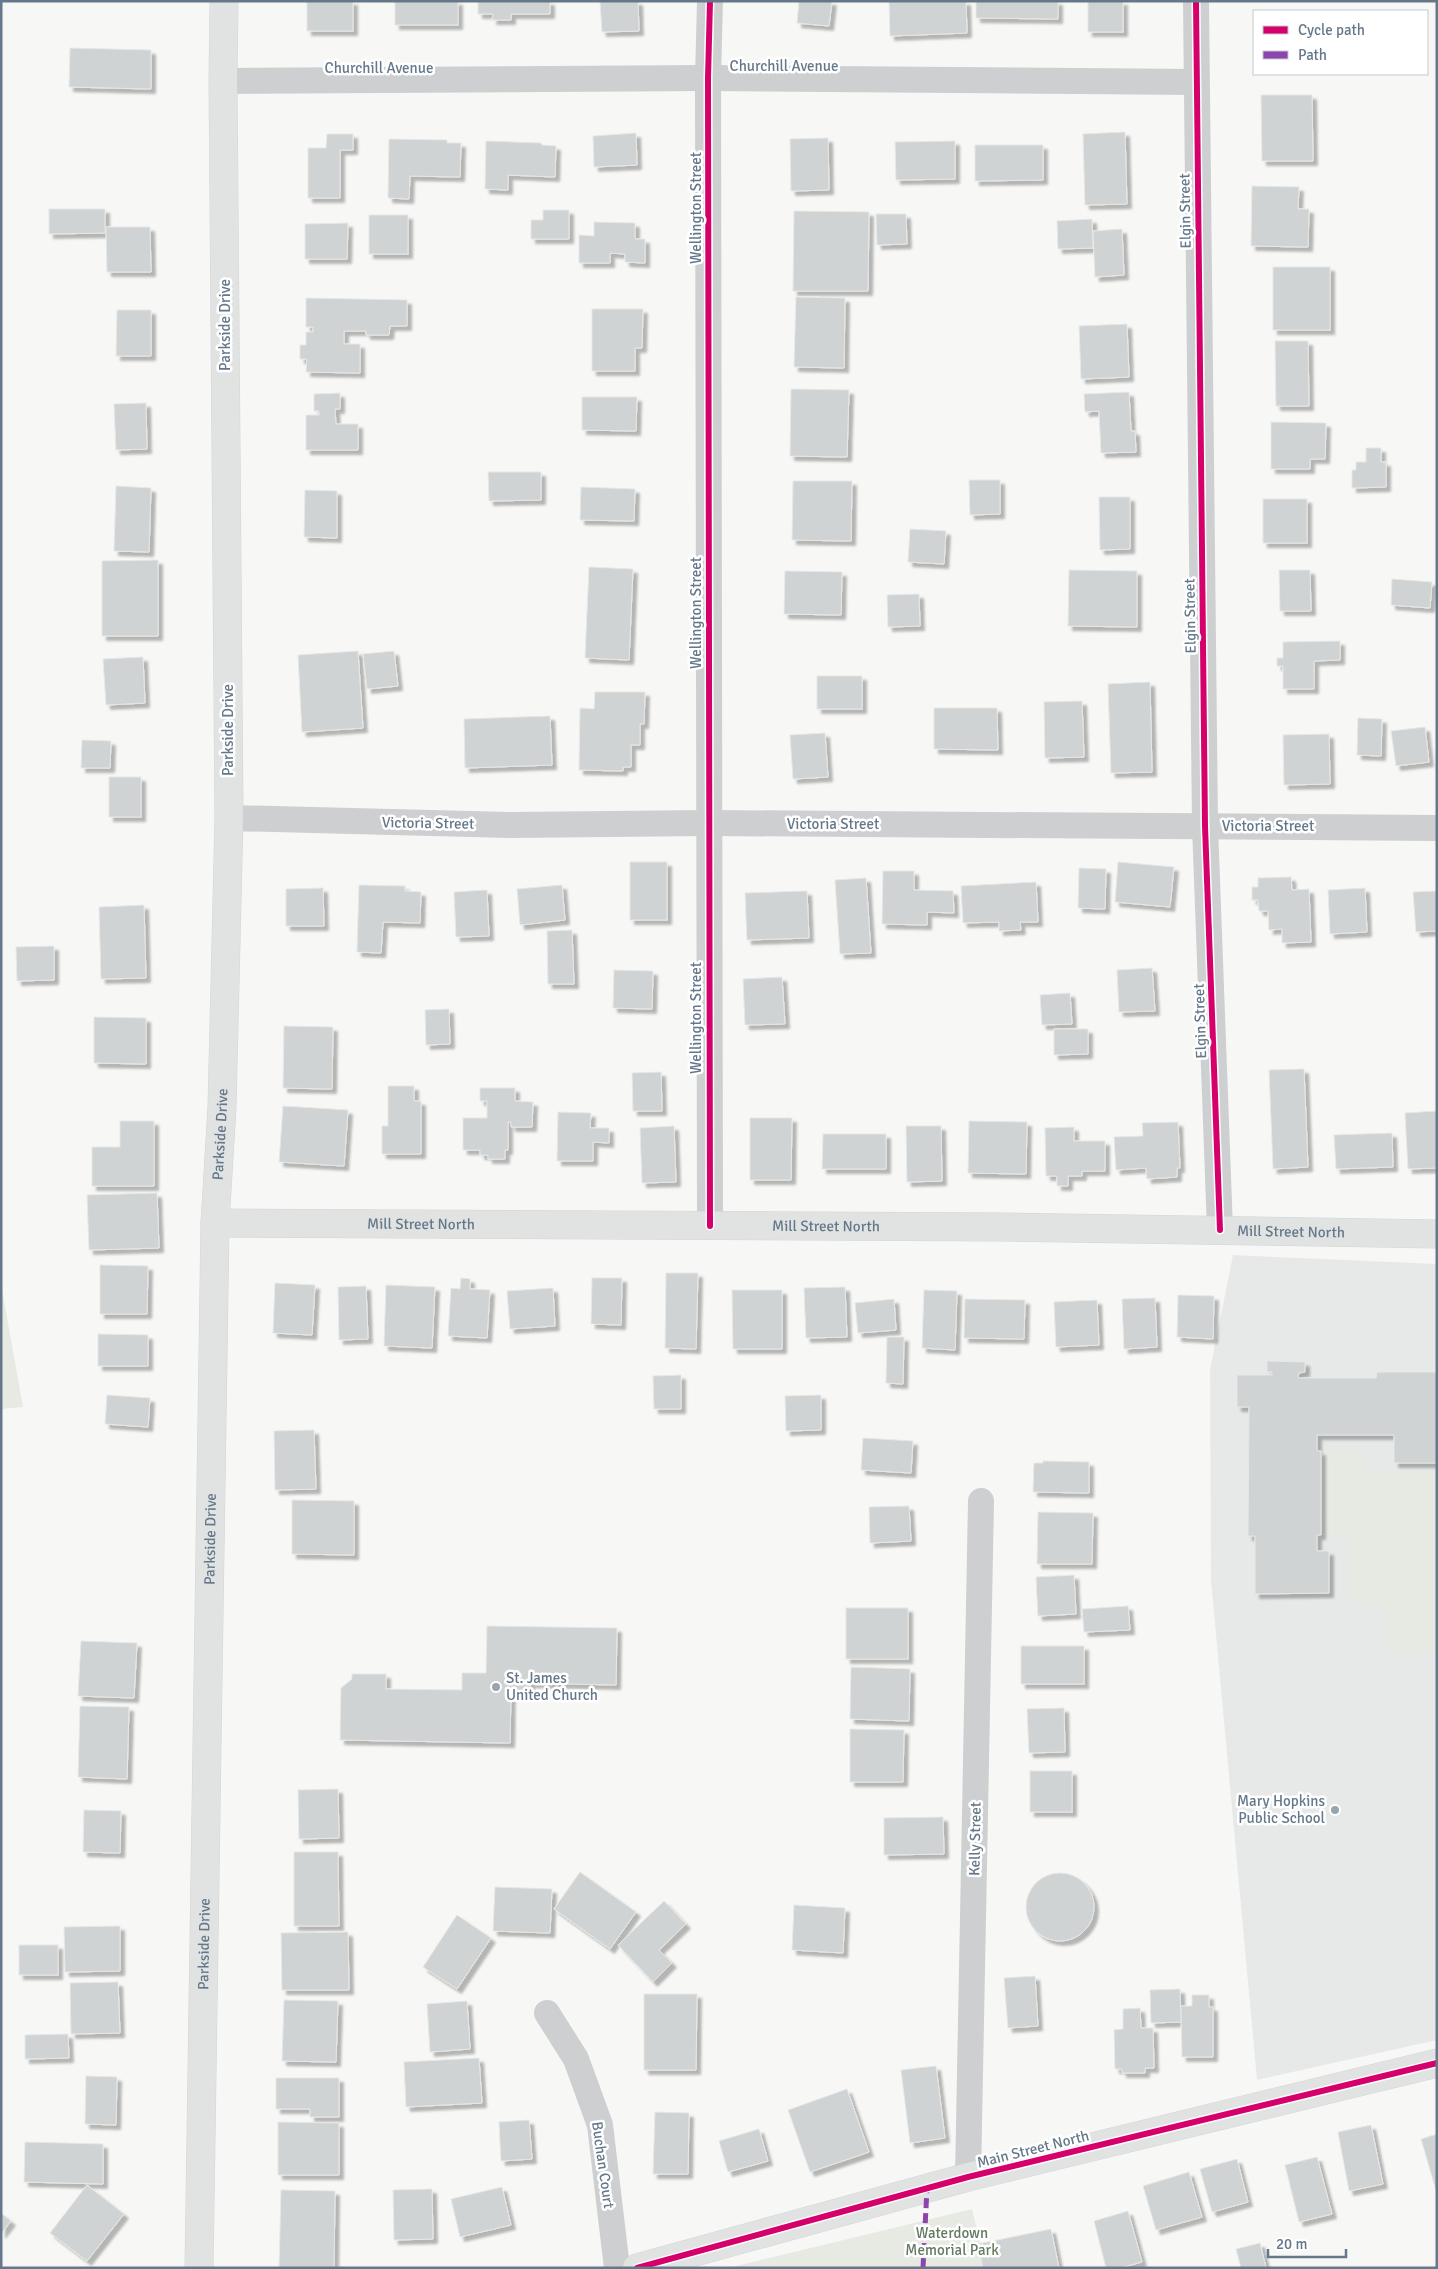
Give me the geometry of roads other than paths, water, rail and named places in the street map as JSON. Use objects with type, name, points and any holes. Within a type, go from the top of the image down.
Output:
[{"type":"main road","name":"Parkside Drive","points":[[199,2268],[215,1222],[222,1107],[229,818],[224,1]]},
{"type":"main road","name":"Mill Street North","points":[[215,1222],[1220,1230],[1437,1234]]},
{"type":"main road","name":"Main Street North","points":[[637,2268],[968,2177],[1437,2063]]},
{"type":"street","name":"Wellington Street","points":[[710,1],[708,78],[710,1226]]},
{"type":"street","name":"Elgin Street","points":[[1196,1],[1205,826],[1220,1230]]},
{"type":"street","name":"Churchill Avenue","points":[[223,81],[708,78],[1196,82]]},
{"type":"street","name":"Victoria Street","points":[[229,818],[512,825],[708,823],[1437,828]]},
{"type":"street","name":"Kelly Street","points":[[968,2177],[981,1500]]},
{"type":"street","name":"Buchan Court","points":[[547,2014],[576,2059],[600,2124],[617,2268]]},
{"type":"place","name":"St. James United Church","points":[[496,1687]]},
{"type":"place","name":"Mary Hopkins Public School","points":[[1335,1810]]},
{"type":"park label","name":"Waterdown Memorial Park","points":[[952,2242]]}]
